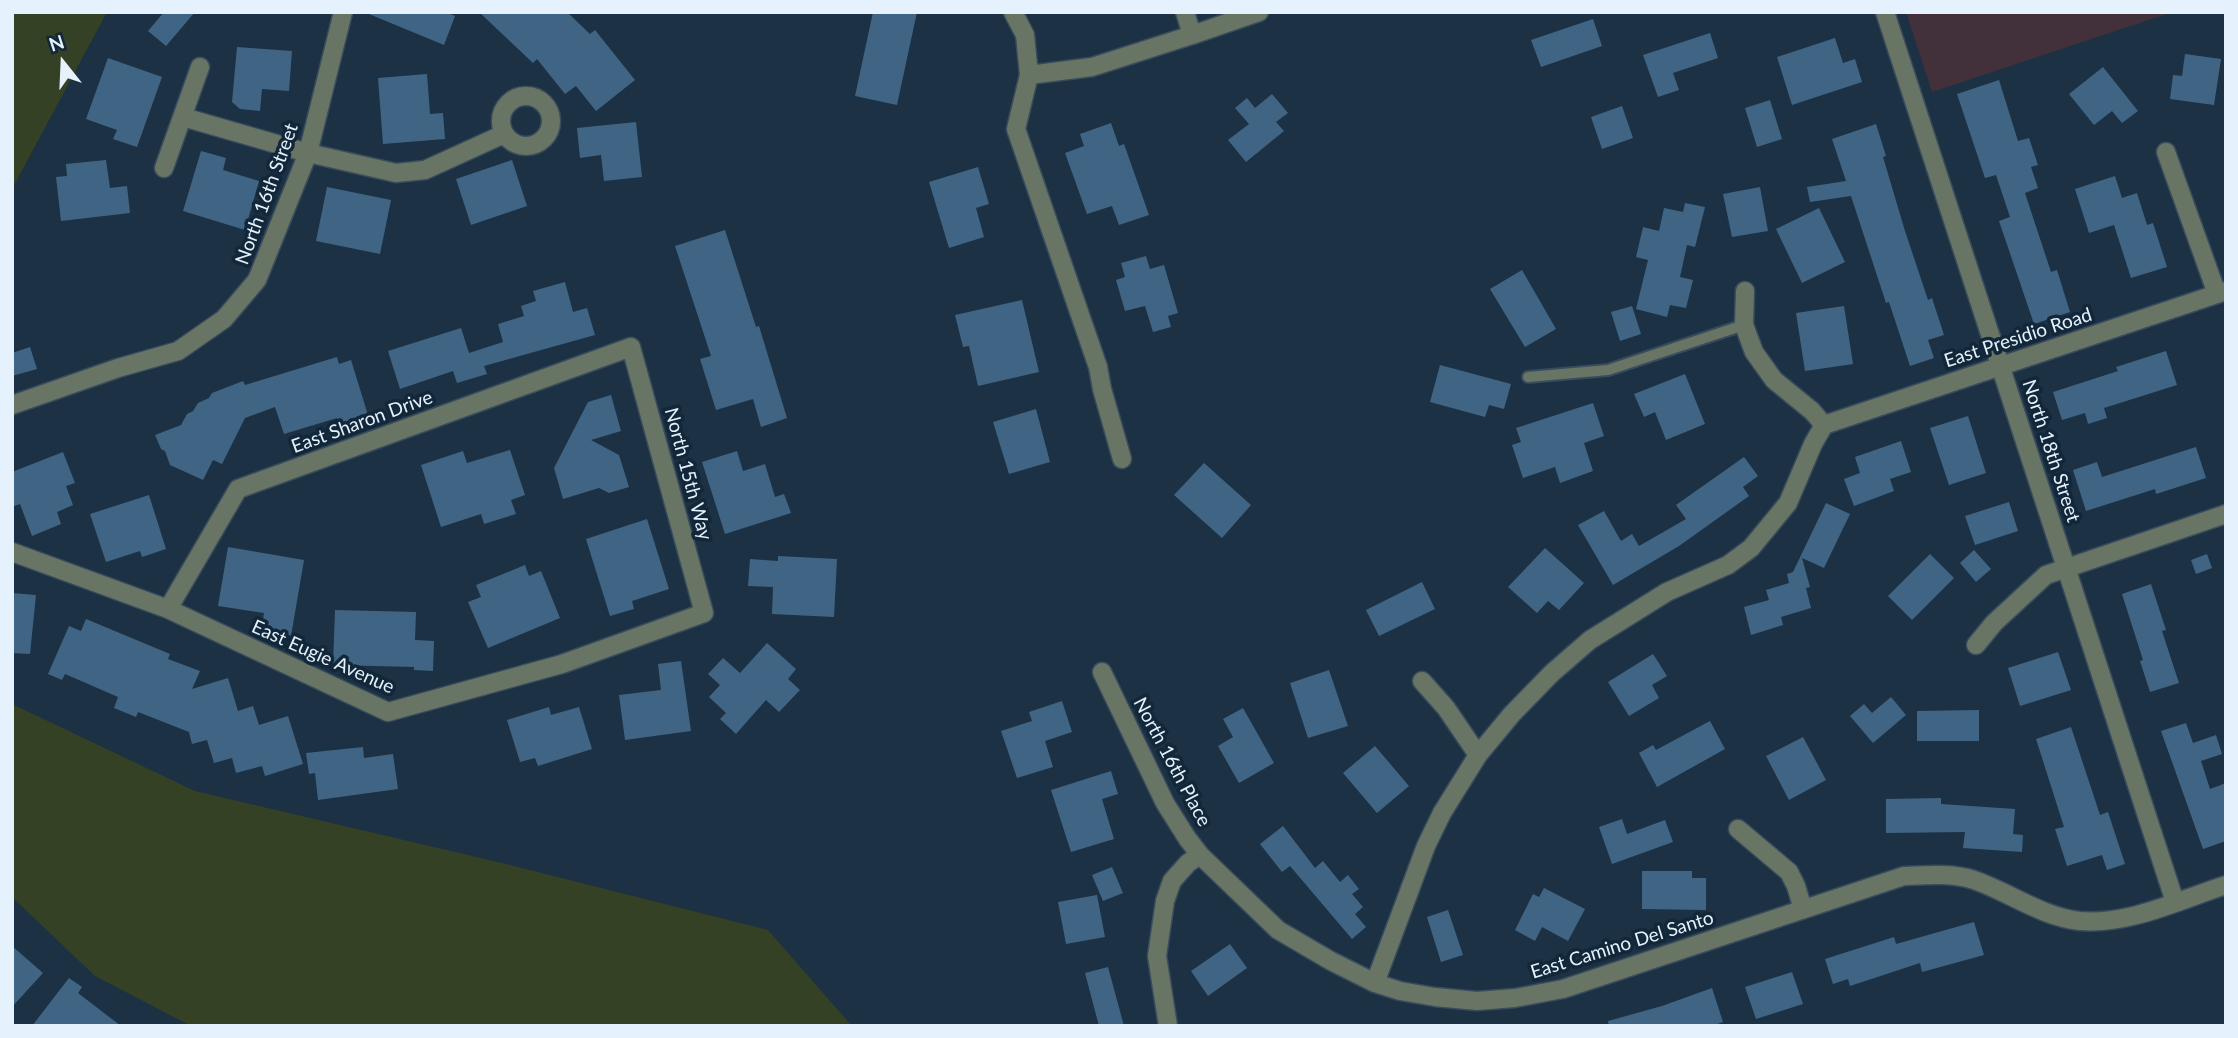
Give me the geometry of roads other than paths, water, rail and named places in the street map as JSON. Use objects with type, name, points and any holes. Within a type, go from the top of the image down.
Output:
[{"type":"street","name":"North 16th Street","points":[[12,405],[118,368],[178,351],[224,319],[257,280],[308,153],[344,12]]},
{"type":"street","points":[[1013,12],[1025,35],[1030,75],[1016,129],[1098,367],[1122,459]]},
{"type":"street","points":[[1185,12],[1192,35]]},
{"type":"street","points":[[1030,75],[1092,67],[1259,12]]},
{"type":"street","name":"North 18th Street","points":[[1885,12],[2175,902]]},
{"type":"street","points":[[164,167],[200,68]]},
{"type":"street","points":[[183,117],[308,153],[396,173],[425,170],[504,134]]},
{"type":"street","points":[[2166,152],[2221,292]]},
{"type":"street","points":[[1375,983],[1426,846],[1442,813],[1478,755],[1512,714],[1552,673],[1590,640],[1667,592],[1728,565],[1751,548],[1788,503],[1824,425],[1812,411],[1774,380],[1754,352],[1744,325],[1745,290]]},
{"type":"street","name":"East Presidio Road","points":[[1824,425],[2221,292]]},
{"type":"street","name":"East Sharon Drive","points":[[168,610],[238,489],[631,347]]},
{"type":"street","name":"North 15th Way","points":[[631,347],[704,613]]},
{"type":"street","points":[[1976,645],[1994,623],[2046,575],[2226,514]]},
{"type":"street","name":"East Eugie Avenue","points":[[12,552],[168,610],[388,712],[562,664],[704,613]]},
{"type":"street","name":"North 16th Place","points":[[1102,672],[1165,803],[1200,855],[1188,863],[1172,881],[1164,901],[1157,956],[1168,1026]]},
{"type":"street","points":[[1423,681],[1446,708],[1478,755]]},
{"type":"street","points":[[1738,829],[1788,872],[1796,886],[1803,909]]},
{"type":"street","name":"East Camino Del Santo","points":[[1200,855],[1278,930],[1331,961],[1375,983],[1400,991],[1477,1001],[1515,998],[1563,989],[1904,876],[1938,875],[1972,879],[2049,914],[2080,920],[2120,918],[2226,885]]},
{"type":"lane","points":[[1528,377],[1608,370],[1744,325]]}]
